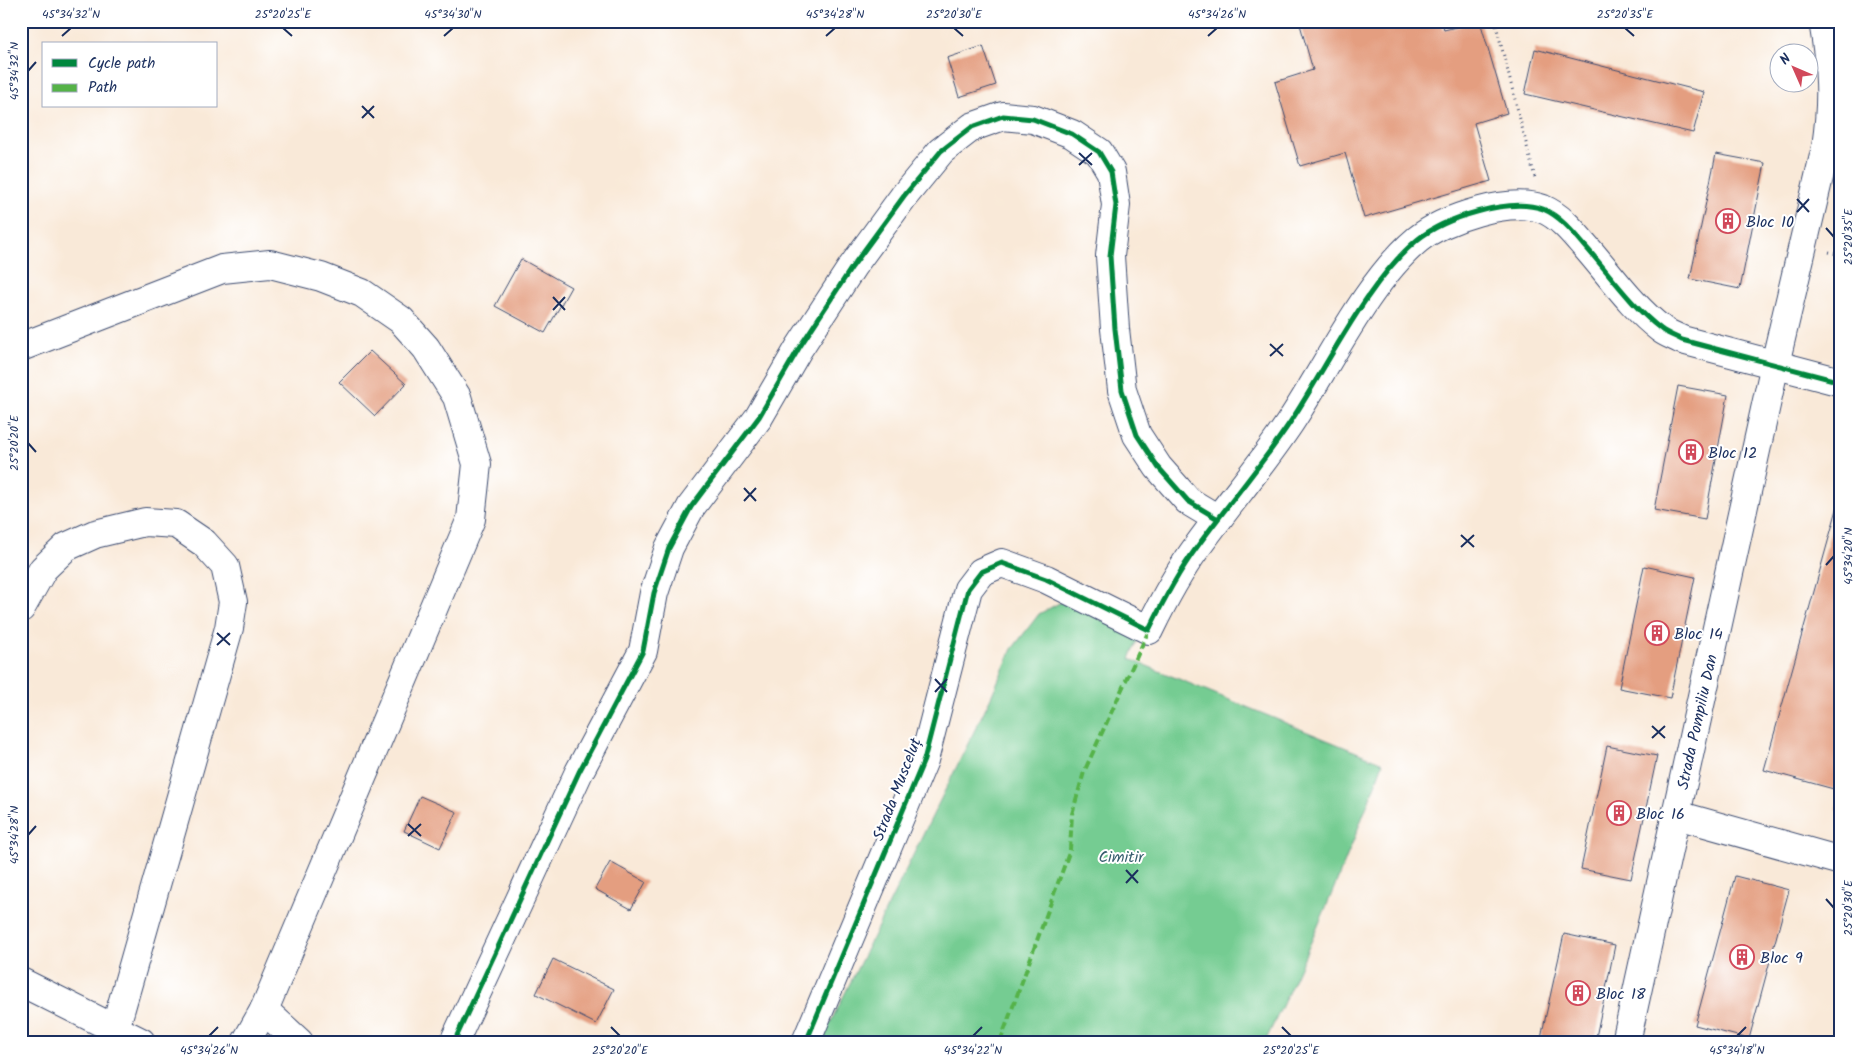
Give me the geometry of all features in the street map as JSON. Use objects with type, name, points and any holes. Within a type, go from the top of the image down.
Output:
[{"type":"street","name":"Strada Pompiliu Dan","points":[[1628,1041],[1676,815],[1775,364],[1804,245],[1830,120],[1832,80],[1823,21]]},
{"type":"street","points":[[454,1042],[579,772],[643,651],[654,593],[668,548],[691,508],[759,417],[799,348],[847,275],[898,204],[941,151],[972,127],[1003,116],[1033,119],[1072,134],[1099,152],[1111,172],[1116,205],[1110,256],[1122,390],[1137,435],[1158,467],[1188,501],[1218,519],[1251,478],[1290,421],[1370,294],[1400,257],[1419,239],[1461,217],[1488,208],[1519,205],[1543,209],[1560,220],[1575,234],[1642,311],[1662,330],[1682,340],[1841,382]]},
{"type":"street","points":[[21,347],[222,269],[270,264],[321,277],[362,293],[401,320],[426,348],[457,397],[477,464],[471,519],[448,579],[264,1010],[246,1042]]},
{"type":"street","name":"Strada Musceluț","points":[[806,1042],[924,760],[968,589],[981,572],[1002,563],[1011,566],[1046,579],[1149,630],[1169,590],[1196,547],[1218,519]]},
{"type":"street","points":[[21,608],[43,570],[66,548],[95,534],[145,522],[176,524],[204,543],[225,566],[233,602],[229,628],[116,1029]]},
{"type":"street","points":[[1676,815],[1841,861]]},
{"type":"street","points":[[21,982],[141,1042]]},
{"type":"street","points":[[264,1010],[299,1042]]},
{"type":"path","points":[[1495,21],[1516,97],[1543,209]]},
{"type":"green space","name":"Cimitir","points":[[1061,602],[1139,636],[1130,659],[1383,763],[1327,904],[1265,1042],[821,1042],[990,699],[1012,649],[1039,614]]},
{"type":"building","points":[[1299,21],[1442,21],[1444,30],[1480,21],[1507,113],[1474,123],[1491,181],[1364,218],[1345,153],[1300,166],[1275,82],[1313,70]]},
{"type":"building","points":[[983,46],[996,85],[959,97],[947,58]]},
{"type":"building","points":[[1535,49],[1704,92],[1693,133],[1525,94]]},
{"type":"building","name":"Bloc 10","points":[[1716,154],[1765,163],[1740,289],[1690,279]]},
{"type":"building","points":[[521,259],[571,287],[545,333],[495,306]]},
{"type":"building","points":[[370,351],[406,384],[375,416],[339,382]]},
{"type":"building","name":"Bloc 12","points":[[1678,386],[1728,395],[1705,519],[1654,510]]},
{"type":"building","points":[[1841,495],[1841,711],[1836,728],[1841,729],[1841,791],[1764,770]]},
{"type":"building","name":"Bloc 14","points":[[1644,566],[1695,577],[1670,698],[1619,688]]},
{"type":"building","name":"Bloc 16","points":[[1607,746],[1657,756],[1631,879],[1581,869]]},
{"type":"building","points":[[1841,795],[1841,811],[1836,810]]},
{"type":"building","points":[[420,796],[457,812],[440,848],[404,831]]},
{"type":"building","points":[[610,862],[646,882],[631,909],[595,889]]},
{"type":"building","name":"Bloc 9","points":[[1735,876],[1789,890],[1749,1039],[1695,1025]]},
{"type":"building","name":"Bloc 18","points":[[1564,934],[1615,945],[1595,1042],[1540,1042]]},
{"type":"building","points":[[553,959],[614,989],[596,1024],[536,994]]},
{"type":"marked path","points":[[1000,1042],[1070,850],[1072,814],[1084,772],[1149,630]]},
{"type":"cycle path","points":[[454,1042],[579,772],[643,651],[654,593],[669,548],[691,507],[759,417],[799,348],[852,267],[904,196],[941,151],[972,127],[1003,116],[1033,119],[1072,134],[1099,152],[1111,172],[1116,205],[1110,256],[1115,329],[1122,390],[1137,435],[1158,467],[1188,501],[1218,519]]},
{"type":"cycle path","points":[[806,1042],[924,760],[968,589],[981,572],[1002,563],[1046,579],[1149,630],[1183,567],[1291,421],[1349,325],[1381,278],[1417,240],[1429,232],[1460,217],[1495,208],[1529,206],[1543,209],[1566,225],[1640,311],[1666,332],[1682,340],[1841,382]]},
{"type":"place","name":"Bloc 10","points":[[1728,221]]},
{"type":"place","name":"Bloc 12","points":[[1691,452]]},
{"type":"place","name":"Bloc 14","points":[[1657,633]]},
{"type":"place","name":"Bloc 16","points":[[1619,813]]},
{"type":"place","name":"Bloc 9","points":[[1742,957]]},
{"type":"place","name":"Bloc 18","points":[[1578,993]]}]
